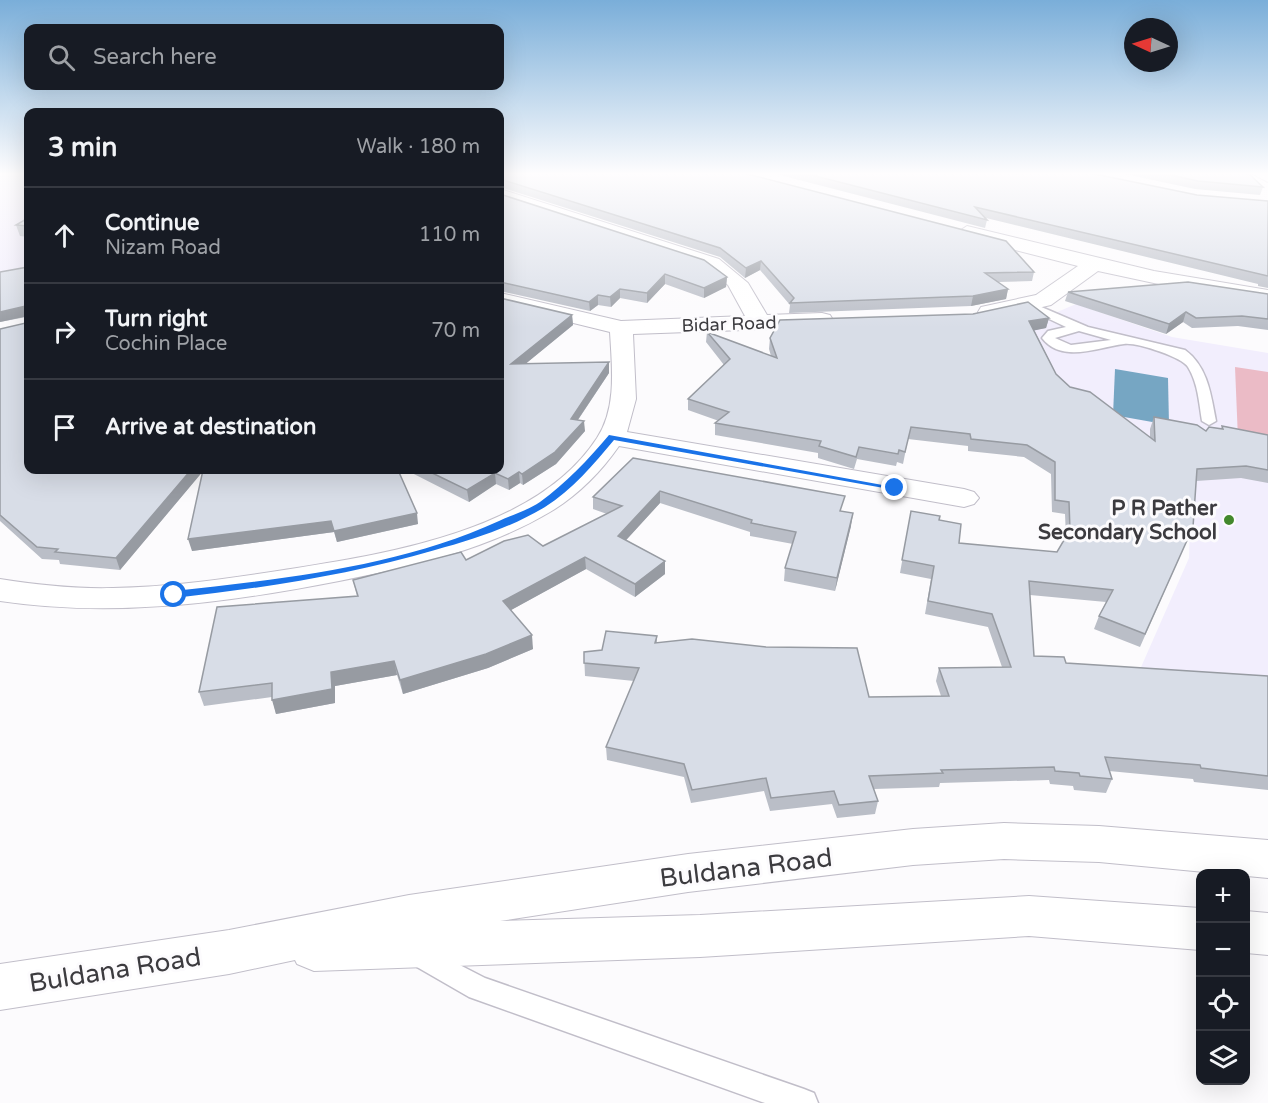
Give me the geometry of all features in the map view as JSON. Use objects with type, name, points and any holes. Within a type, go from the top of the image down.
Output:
[{"type":"street","points":[[594,224],[712,263],[728,272],[749,297],[759,322]]},
{"type":"street","points":[[946,226],[1093,265],[1176,282],[1268,296]]},
{"type":"street","points":[[971,315],[1028,305],[1043,300],[1093,265]]},
{"type":"street","name":"Bidar Road","points":[[504,300],[621,328],[842,320]]},
{"type":"street","points":[[0,590],[70,599],[112,600],[244,587],[371,566],[474,536],[542,505],[589,465],[612,437],[626,381],[621,328]]},
{"type":"street","points":[[612,437],[964,498]]},
{"type":"street","name":"Buldana Road","points":[[0,987],[229,952],[409,915],[688,873],[913,847],[1004,842],[1099,844],[1268,859]]},
{"type":"street","name":"Buldana Road","points":[[229,952],[700,936],[1029,916],[1196,929]]},
{"type":"street","points":[[1250,932],[1268,934]]},
{"type":"lane","points":[[1028,305],[1047,316],[1078,328],[1128,342],[1181,353],[1191,359],[1196,367],[1209,421]]},
{"type":"lane","points":[[1078,328],[1052,334],[1048,338],[1066,348],[1128,342]]},
{"type":"lane","points":[[403,946],[478,988],[804,1103]]},
{"type":"shaded area","points":[[0,224],[24,224],[24,278],[0,282]]},
{"type":"shaded area","name":"P R Pather Secondary School","points":[[1076,304],[1172,337],[1268,353],[1268,688],[1138,674],[1189,558],[1191,482],[989,326],[1048,316]]},
{"type":"shaded area","points":[[1235,367],[1268,372],[1268,445],[1238,439]]},
{"type":"water","points":[[1115,369],[1168,378],[1169,425],[1113,415]]},
{"type":"building","points":[[504,224],[594,224],[704,260],[727,277],[704,288],[665,274],[647,293],[620,289],[610,297],[598,295],[589,302],[504,283]]},
{"type":"building","points":[[645,224],[942,224],[1006,241],[1034,272],[985,273],[1008,289],[973,296],[790,303],[794,298],[761,261],[746,268],[720,248]]},
{"type":"building","points":[[1049,224],[1268,224],[1268,276]]},
{"type":"building","points":[[24,268],[24,306],[0,312],[0,272]]},
{"type":"building","points":[[1188,282],[1268,294],[1268,319],[1242,316],[1196,318],[1186,312],[1169,324],[1068,292]]},
{"type":"building","points":[[504,299],[572,315],[511,364],[609,362],[571,419],[584,421],[555,452],[522,474],[519,472],[508,479],[497,474],[504,474]]},
{"type":"building","points":[[1028,302],[1049,318],[1029,321],[1056,374],[1070,387],[1090,392],[1155,441],[1154,417],[1197,425],[1206,431],[1209,427],[1223,429],[1222,426],[1268,435],[1268,470],[1246,466],[1197,469],[1193,527],[1145,634],[1099,616],[1113,590],[1029,581],[1034,656],[1064,657],[1066,663],[1268,676],[1268,776],[1201,768],[1200,765],[1105,757],[1112,779],[1055,771],[1054,767],[941,770],[943,773],[869,776],[878,801],[839,805],[834,791],[771,798],[766,778],[692,790],[684,764],[606,747],[639,668],[584,663],[584,652],[602,650],[606,631],[657,636],[655,643],[692,639],[766,647],[857,648],[869,697],[949,696],[939,668],[1011,667],[992,614],[928,601],[934,566],[902,560],[911,511],[940,516],[939,520],[961,524],[959,543],[1057,552],[1070,530],[1069,502],[1055,500],[1055,462],[1027,445],[971,439],[970,434],[911,427],[905,452],[899,450],[898,454],[859,447],[856,457],[819,446],[821,441],[715,423],[729,412],[688,399],[730,359],[707,332],[777,358],[770,338],[780,320],[973,314]]},
{"type":"building","points":[[24,323],[24,474],[188,474],[116,558],[55,552],[58,549],[37,547],[0,515],[0,329]]},
{"type":"building","points":[[633,458],[845,496],[840,511],[853,513],[837,578],[785,568],[796,532],[751,523],[752,520],[660,491],[618,536],[665,561],[635,584],[585,557],[503,601],[532,635],[486,654],[400,680],[394,661],[331,672],[332,689],[272,700],[272,683],[199,692],[217,607],[358,596],[353,580],[461,552],[466,560],[504,541],[528,535],[543,546],[622,506],[593,497]]},
{"type":"building","points":[[202,474],[400,474],[417,513],[334,531],[331,521],[188,539]]},
{"type":"building","points":[[434,474],[493,474],[467,490]]},
{"type":"place","name":"P R Pather Secondary School","points":[[1229,520]]},
{"type":"route","points":[[174,595],[244,587],[371,566],[474,536],[542,505],[589,465],[612,437],[895,488]]}]
